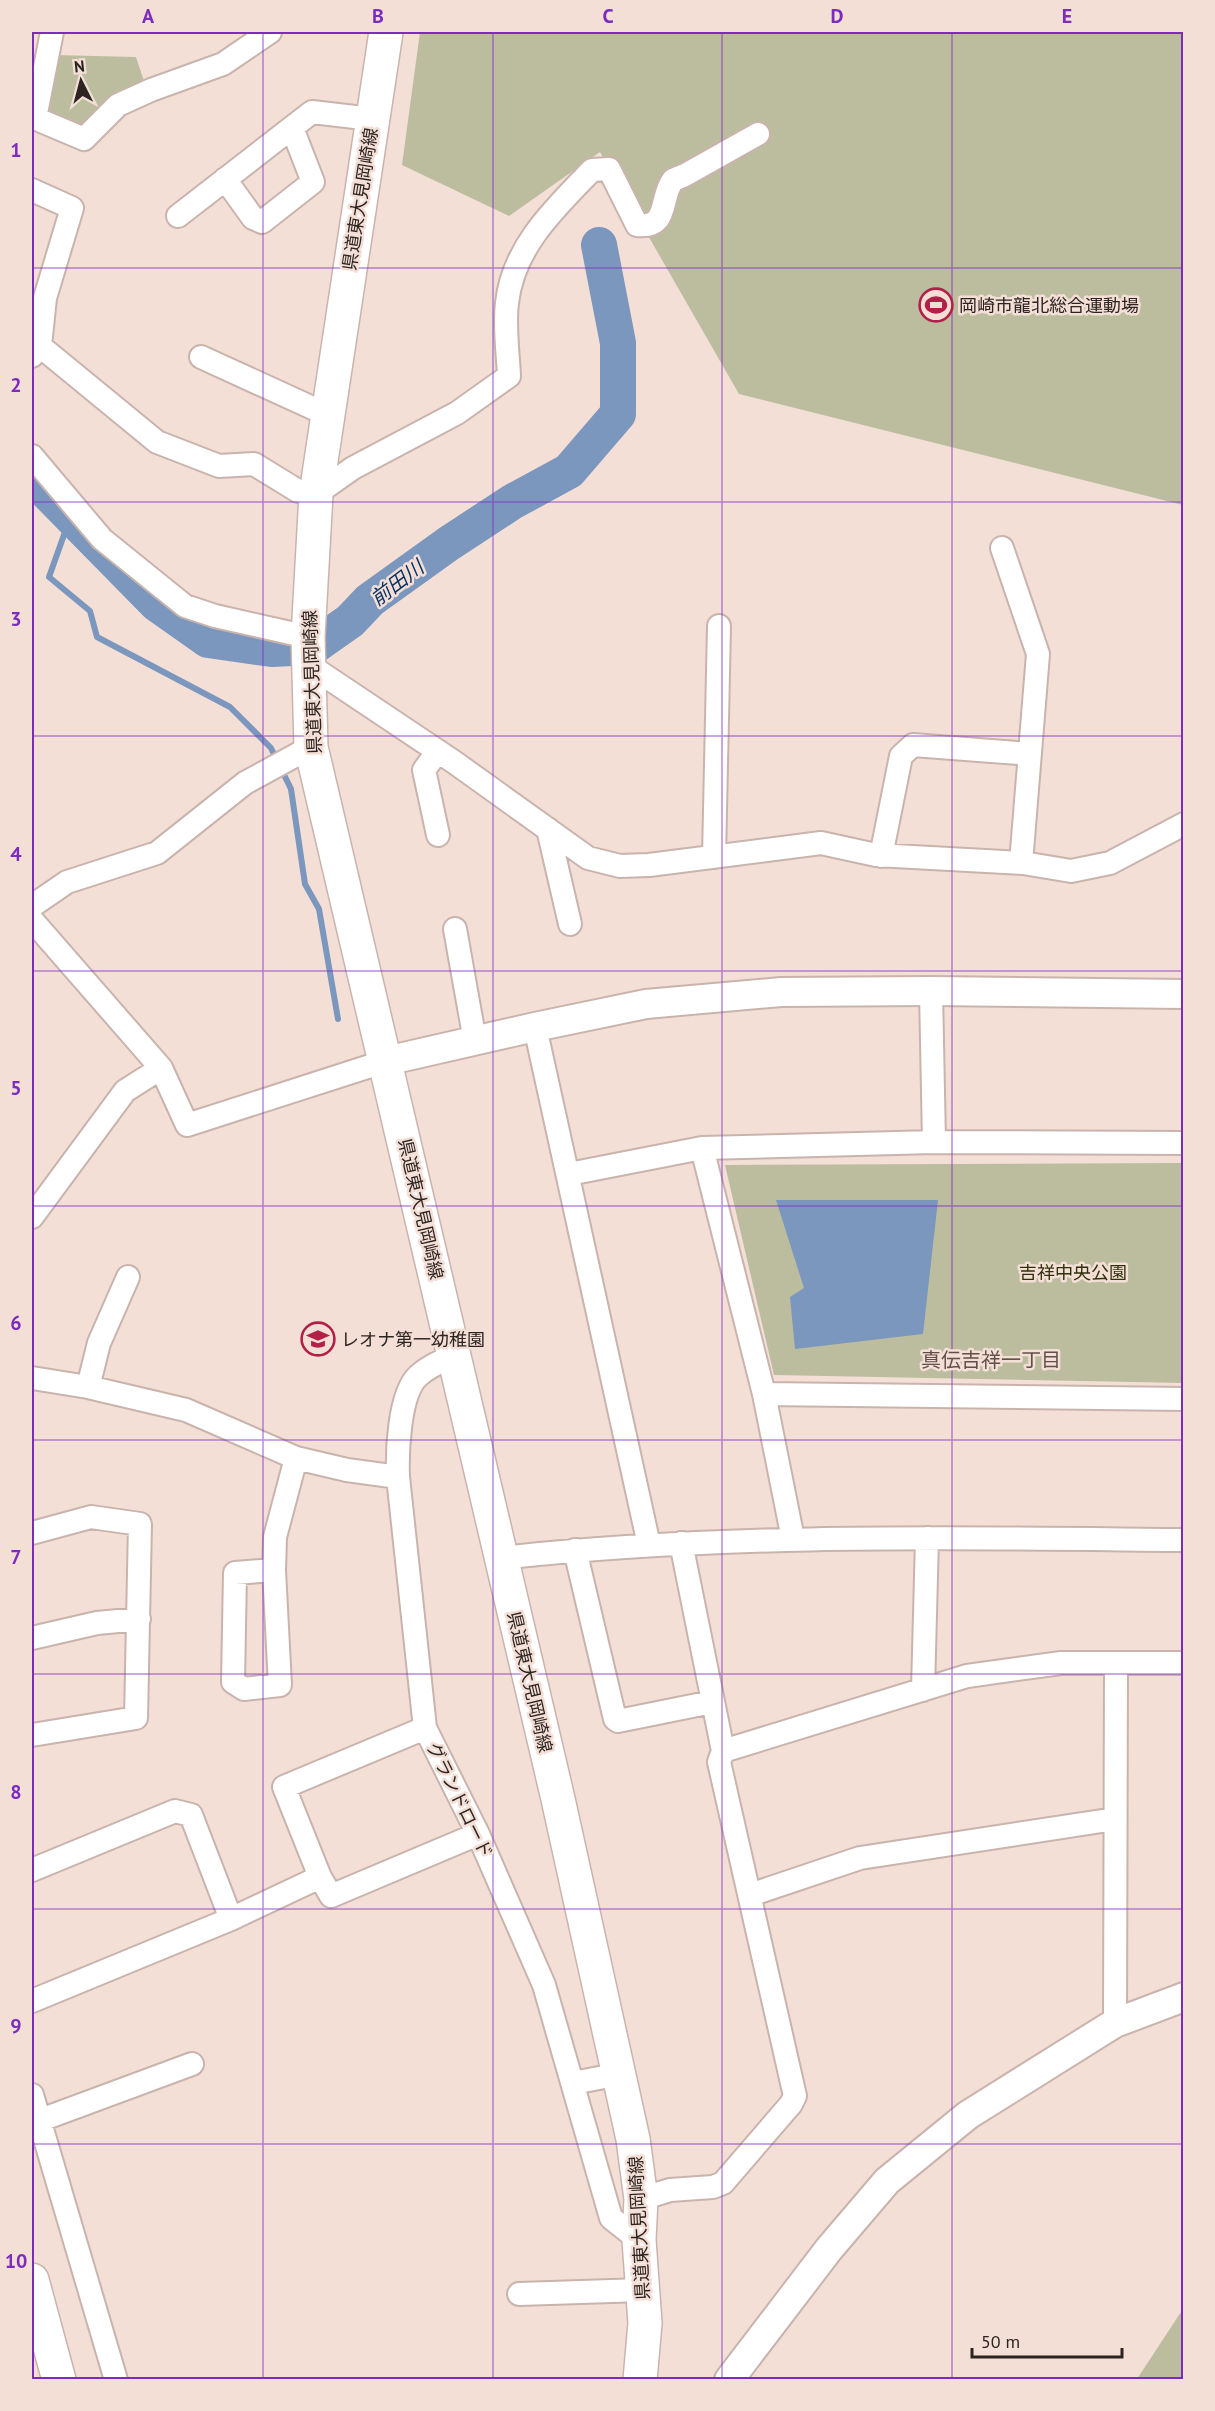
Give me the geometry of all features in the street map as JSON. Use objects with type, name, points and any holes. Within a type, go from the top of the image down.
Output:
[{"type":"main road","name":"県道東大見岡崎線","points":[[386,32],[316,494],[309,651],[311,747],[361,966],[386,1061],[455,1355],[620,2074],[633,2139],[641,2199],[639,2240],[645,2323],[640,2379]]},
{"type":"main road","points":[[32,2280],[59,2379]]},
{"type":"street","points":[[52,32],[33,117],[84,139],[118,105],[151,90],[223,64],[244,38],[270,32]]},
{"type":"street","points":[[178,216],[312,112],[372,119]]},
{"type":"street","points":[[225,179],[253,218],[262,222],[313,182],[292,128]]},
{"type":"street","points":[[32,190],[72,208],[45,298],[36,351],[157,442],[219,466],[254,464],[298,491],[316,494],[353,468],[457,413],[509,376],[507,303],[519,258],[538,228],[592,170],[609,169],[637,225],[647,226],[657,221],[663,212],[664,197],[673,180],[685,176],[758,134]]},
{"type":"street","points":[[201,357],[328,415]]},
{"type":"street","points":[[32,456],[102,539],[185,606],[309,651],[438,751],[588,858],[620,866],[821,843],[881,856],[1021,863],[1071,871],[1110,863],[1184,824]]},
{"type":"street","points":[[1002,548],[1038,654],[1021,863]]},
{"type":"street","points":[[714,857],[719,626]]},
{"type":"street","points":[[881,856],[901,756],[914,745],[1030,754]]},
{"type":"street","points":[[32,906],[67,882],[157,853],[245,783],[311,747]]},
{"type":"street","points":[[438,751],[424,770],[438,835]]},
{"type":"street","points":[[548,829],[570,924]]},
{"type":"street","points":[[32,920],[161,1068],[187,1125],[386,1061],[646,1004],[781,992],[1184,994]]},
{"type":"street","points":[[455,929],[476,1041]]},
{"type":"street","points":[[931,991],[934,1142]]},
{"type":"street","points":[[535,1027],[649,1545]]},
{"type":"street","points":[[32,1217],[125,1091],[161,1068]]},
{"type":"street","points":[[568,1174],[702,1148],[934,1142],[1184,1143]]},
{"type":"street","points":[[702,1148],[764,1394],[793,1539]]},
{"type":"street","points":[[88,1387],[99,1343],[128,1277]]},
{"type":"street","name":"グランドロード","points":[[455,1355],[436,1363],[416,1378],[403,1411],[397,1438],[398,1477],[425,1728],[478,1834],[544,1985],[611,2218],[639,2240]]},
{"type":"street","points":[[32,1378],[88,1387],[186,1410],[296,1458],[347,1470],[398,1477]]},
{"type":"street","points":[[764,1394],[1184,1399]]},
{"type":"street","points":[[274,1570],[235,1573],[233,1682],[244,1689],[280,1685],[274,1570],[275,1537],[296,1458]]},
{"type":"street","points":[[32,1533],[91,1517],[140,1524],[136,1718],[32,1735]]},
{"type":"street","points":[[923,1690],[927,1538]]},
{"type":"street","points":[[501,1558],[649,1545],[793,1539],[1184,1539]]},
{"type":"street","points":[[641,2199],[670,2190],[712,2187],[723,2183],[791,2104],[795,2096],[719,1762],[723,1751],[681,1543]]},
{"type":"street","points":[[574,1550],[615,1719],[618,1721],[712,1702]]},
{"type":"street","points":[[32,1638],[97,1623],[139,1619]]},
{"type":"street","points":[[723,1751],[967,1676],[1061,1663],[1184,1663]]},
{"type":"street","points":[[1115,2022],[1116,1663]]},
{"type":"street","points":[[425,1728],[284,1787],[320,1877],[331,1896],[478,1834]]},
{"type":"street","points":[[32,1870],[175,1811],[191,1815],[231,1919]]},
{"type":"street","points":[[750,1895],[860,1858],[1115,1819]]},
{"type":"street","points":[[32,2001],[231,1919],[320,1877]]},
{"type":"street","points":[[729,2379],[829,2249],[887,2181],[968,2115],[1115,2022],[1184,1997]]},
{"type":"street","points":[[35,2121],[192,2064]]},
{"type":"street","points":[[573,2084],[620,2074]]},
{"type":"street","points":[[32,2095],[35,2121],[116,2379]]},
{"type":"street","points":[[519,2294],[643,2290]]},
{"type":"green space","name":"岡崎市龍北総合運動場","points":[[420,32],[1183,32],[1183,505],[739,394],[600,152],[509,216],[402,165]]},
{"type":"green space","points":[[53,55],[136,57],[145,84],[123,90],[83,129],[48,116]]},
{"type":"green space","name":"吉祥中央公園","points":[[1183,1163],[1183,1383],[774,1375],[725,1165]]},
{"type":"green space","points":[[1183,2310],[1183,2379],[1137,2379],[1179,2315]]},
{"type":"water","points":[[776,1200],[938,1200],[923,1334],[795,1349],[790,1297],[804,1288]]},
{"type":"waterway","name":"前田川","points":[[32,477],[157,604],[208,640],[272,649],[313,647],[350,621],[370,600],[448,544],[512,502],[569,471],[618,414],[618,343],[599,245]]},
{"type":"waterway","points":[[70,518],[49,577],[90,611],[97,637],[230,707],[271,748],[291,789],[305,884],[319,909],[338,1019]]},
{"type":"place","name":"岡崎市龍北総合運動場","points":[[936,305]]},
{"type":"place","name":"レオナ第一幼稚園","points":[[318,1339]]},
{"type":"district","name":"真伝吉祥一丁目","points":[[991,1360]]}]
